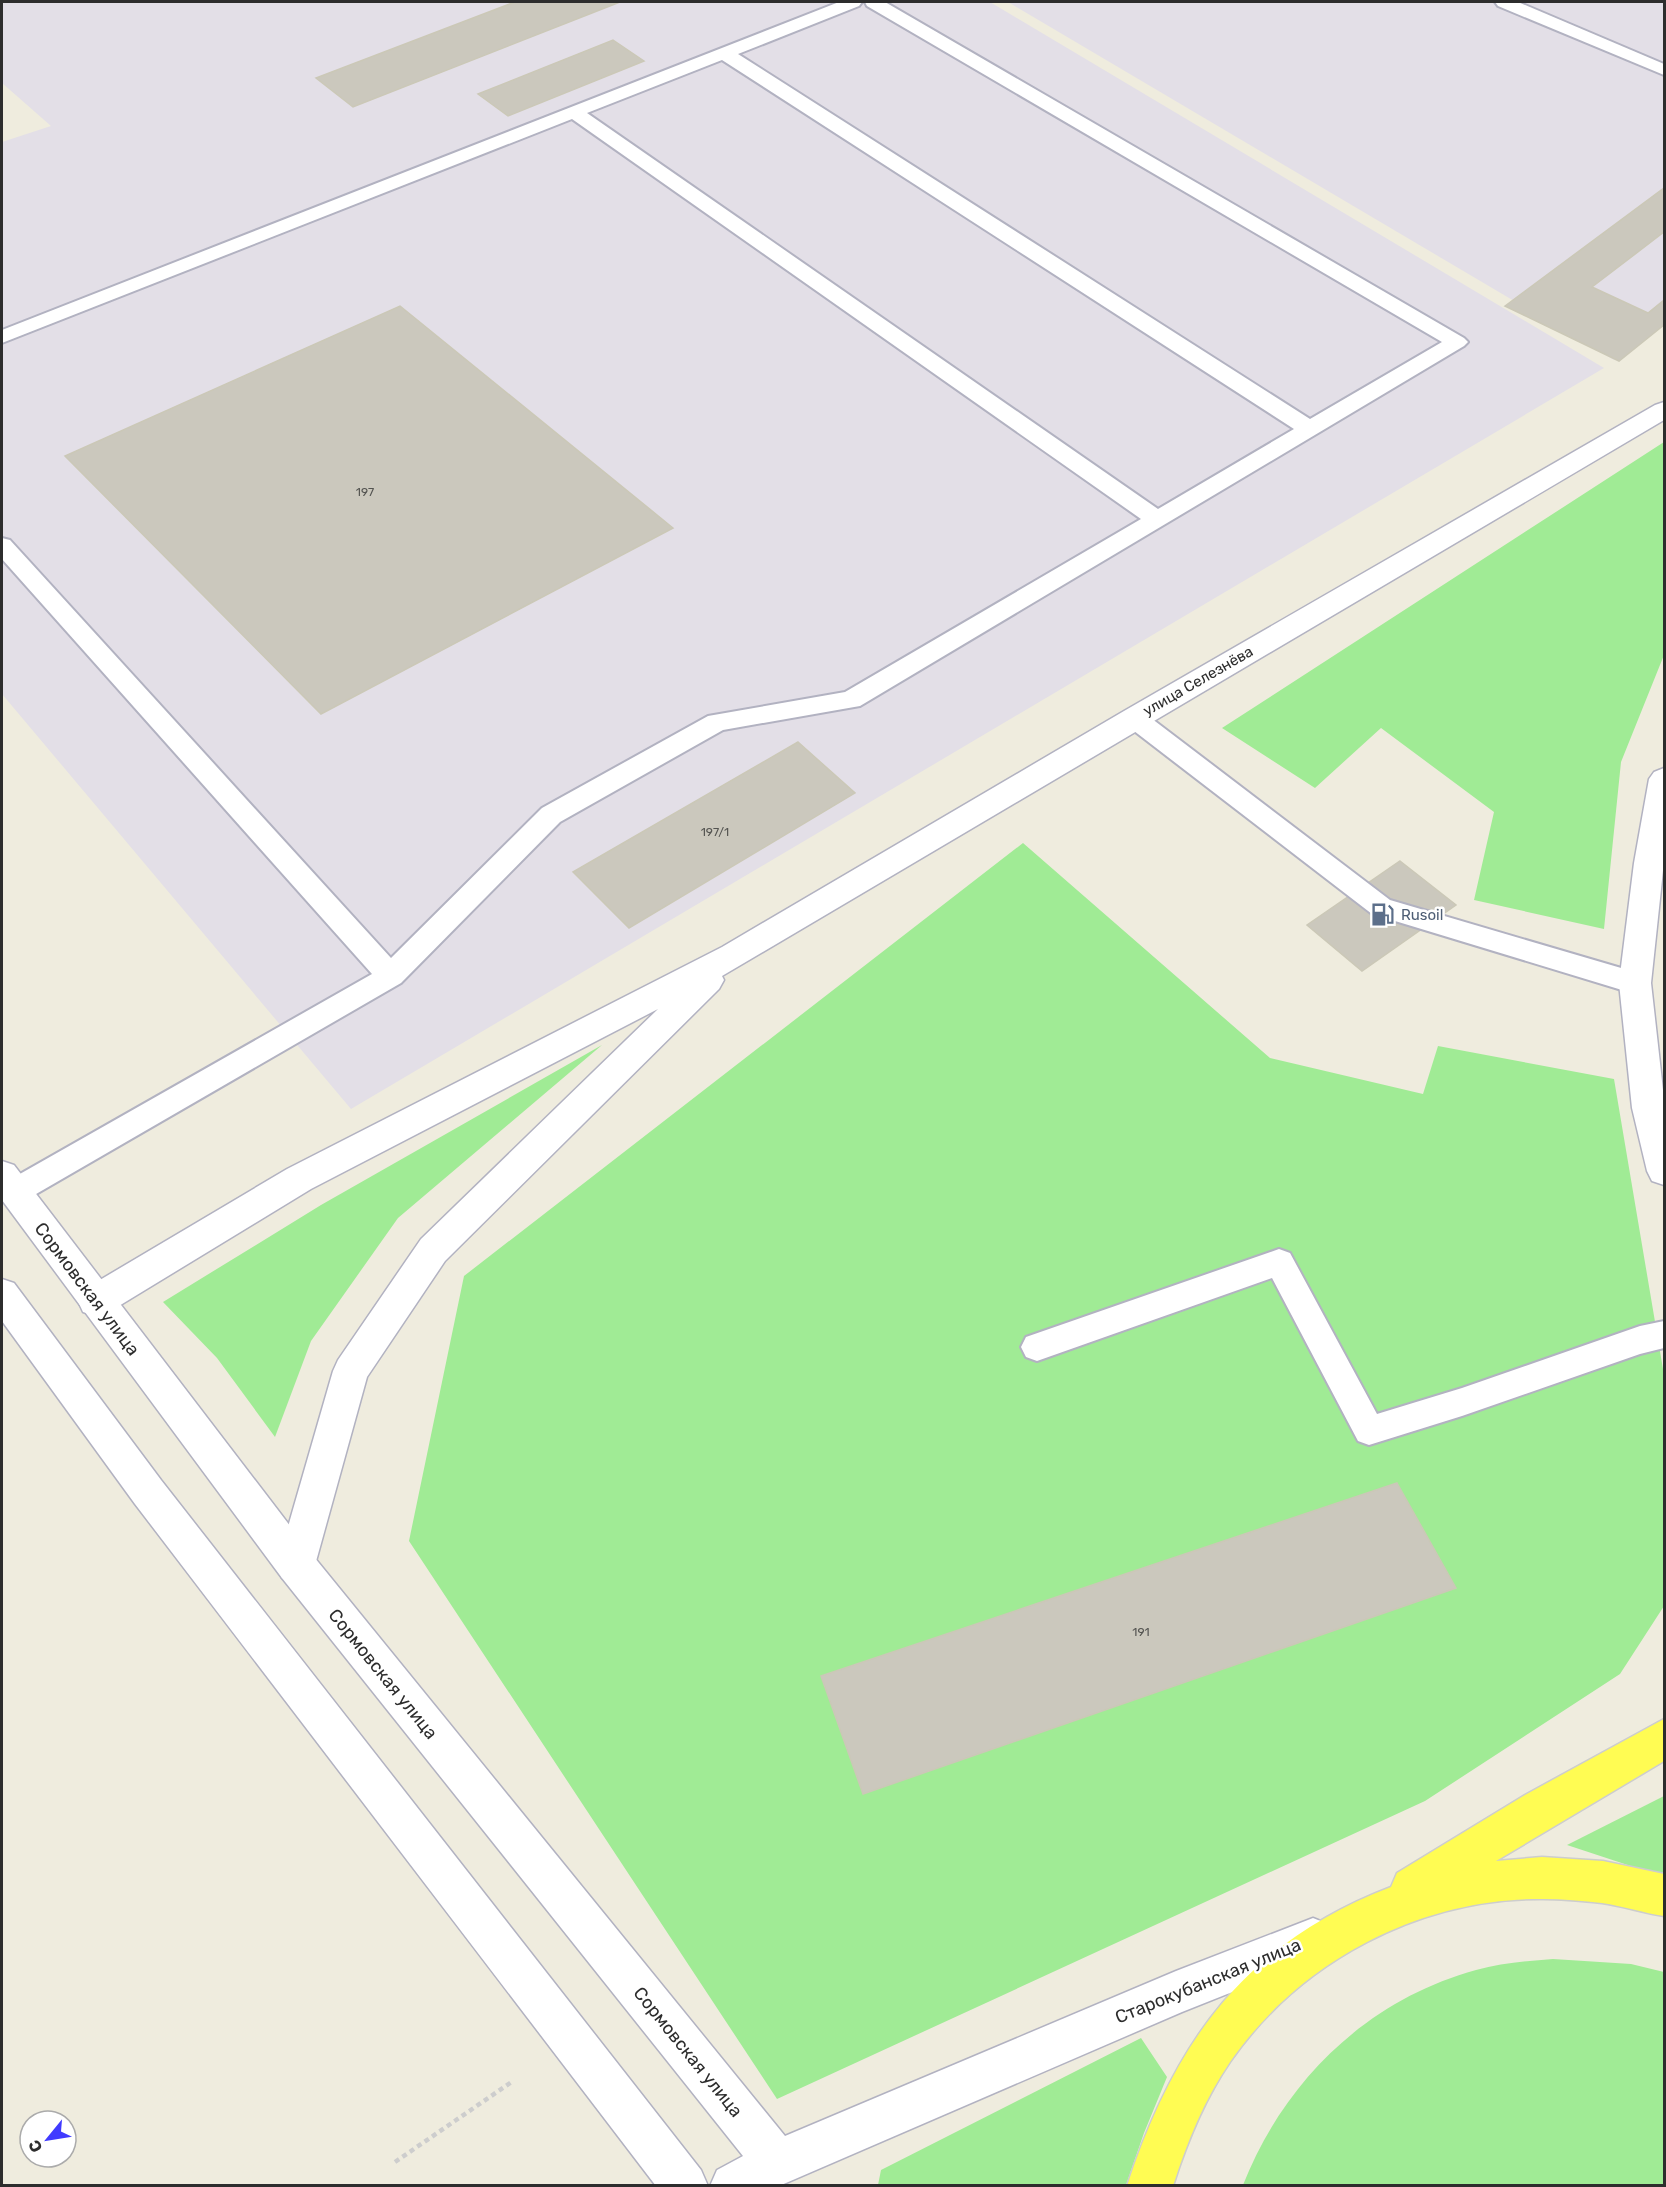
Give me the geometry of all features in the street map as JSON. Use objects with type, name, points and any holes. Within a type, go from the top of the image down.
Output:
[{"type":"main road","name":"улица Селезнёва","points":[[733,956],[1134,718],[1665,410]]},
{"type":"main road","points":[[1665,779],[1649,863],[1635,983],[1649,1107],[1665,1171]]},
{"type":"main road","points":[[96,1301],[299,1179],[733,956]]},
{"type":"main road","points":[[296,1565],[351,1371],[434,1250],[733,956]]},
{"type":"main road","name":"Сормовская улица","points":[[8,1184],[296,1565],[777,2162]]},
{"type":"main road","points":[[2,1294],[148,1492],[685,2186]]},
{"type":"main road","name":"Старокубанская улица","points":[[733,2186],[777,2162],[1176,1993],[1357,1922],[1540,1810],[1664,1739]]},
{"type":"main road","points":[[1150,2186],[1178,2113],[1200,2070],[1226,2032],[1288,1967],[1322,1942],[1357,1922],[1399,1903],[1440,1890],[1526,1879],[1616,1884],[1665,1895]]},
{"type":"lane","points":[[2,337],[853,2]]},
{"type":"lane","points":[[8,1184],[391,976],[551,815],[717,722],[850,700],[1457,342],[873,2]]},
{"type":"lane","points":[[1504,2],[1665,70]]},
{"type":"lane","points":[[724,53],[1311,429]]},
{"type":"lane","points":[[575,113],[1157,519]]},
{"type":"lane","points":[[2,545],[391,976]]},
{"type":"lane","points":[[1134,718],[1381,907],[1635,983]]},
{"type":"lane","points":[[1037,1347],[1279,1262],[1369,1431],[1473,1398],[1640,1340],[1665,1335]]},
{"type":"path","points":[[395,2162],[513,2080]]},
{"type":"shaded area","points":[[2,2],[990,2],[1604,368],[351,1109],[2,694],[2,142],[51,126],[2,83]]},
{"type":"shaded area","points":[[1008,2],[1664,2],[1664,324],[1614,360]]},
{"type":"green space","points":[[1664,442],[1664,655],[1621,762],[1604,929],[1474,900],[1494,812],[1381,728],[1315,788],[1222,728]]},
{"type":"green space","points":[[1023,843],[1270,1058],[1423,1094],[1438,1046],[1614,1079],[1664,1375],[1664,1606],[1620,1674],[1425,1801],[777,2099],[409,1541],[464,1276]]},
{"type":"green space","points":[[602,1045],[398,1218],[311,1341],[275,1437],[217,1358],[163,1302],[321,1205]]},
{"type":"green space","points":[[1664,1796],[1664,1877],[1567,1845]]},
{"type":"green space","points":[[1553,1959],[1631,1964],[1664,1972],[1664,2185],[1243,2185],[1260,2147],[1281,2112],[1306,2079],[1334,2050],[1365,2024],[1399,2002],[1436,1984],[1476,1970]]},
{"type":"green space","points":[[1141,2038],[1167,2077],[1126,2185],[878,2185],[881,2170]]},
{"type":"building","points":[[515,2],[620,2],[353,107],[316,78]]},
{"type":"building","points":[[613,40],[644,61],[508,116],[478,94]]},
{"type":"building","points":[[1664,188],[1664,232],[1592,287],[1648,313],[1664,300],[1664,325],[1619,361],[1505,306]]},
{"type":"building","points":[[400,306],[673,528],[321,714],[65,456]]},
{"type":"building","points":[[798,742],[855,793],[629,928],[573,872]]},
{"type":"building","points":[[1400,861],[1456,905],[1362,971],[1307,925]]},
{"type":"building","points":[[1397,1483],[1456,1588],[863,1794],[821,1676]]},
{"type":"place","name":"Rusoil","points":[[1383,915]]}]
